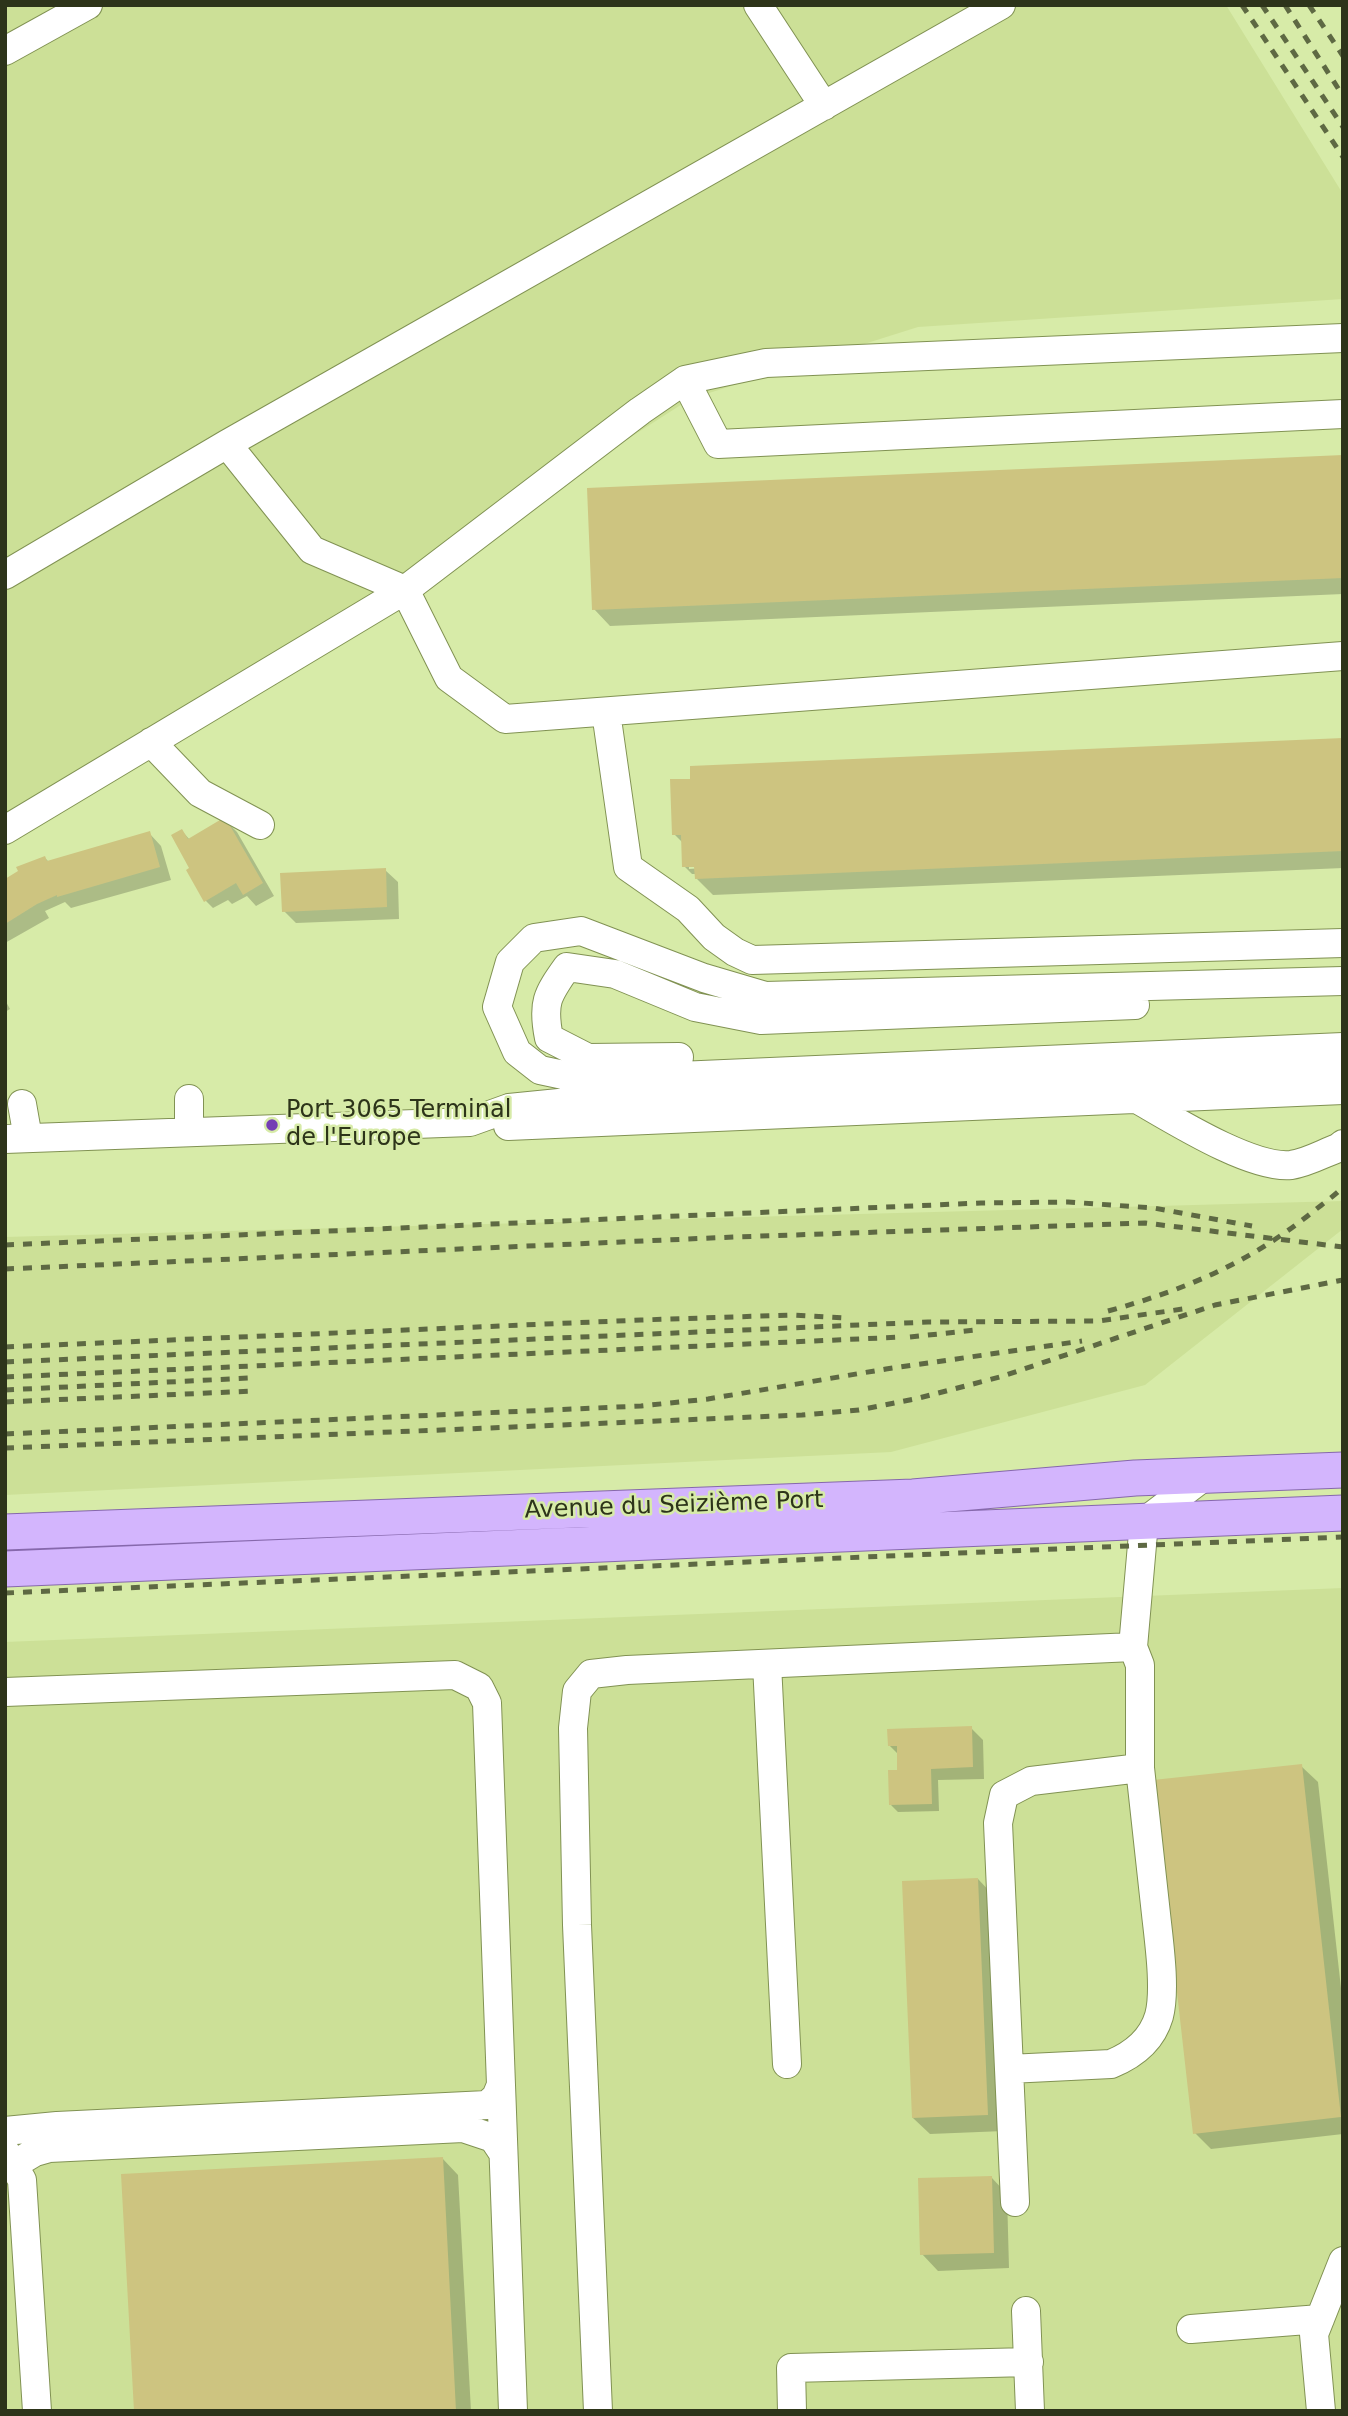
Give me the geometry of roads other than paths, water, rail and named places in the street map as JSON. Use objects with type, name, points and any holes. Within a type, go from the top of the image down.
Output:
[{"type":"main road","name":"Avenue du Seizième Port","points":[[5,1532],[913,1497],[1135,1478],[1343,1470]]},
{"type":"main road","name":"Avenue du Seizième Port","points":[[5,1569],[1342,1513]]},
{"type":"lane","points":[[5,51],[88,5]]},
{"type":"lane","points":[[758,5],[824,106]]},
{"type":"lane","points":[[5,575],[227,444],[1001,5]]},
{"type":"lane","points":[[5,830],[405,590],[684,380],[766,363],[1343,338]]},
{"type":"lane","points":[[684,380],[719,444],[1343,414]]},
{"type":"lane","points":[[227,444],[312,550],[405,590],[449,678],[505,719],[1343,656]]},
{"type":"lane","points":[[606,712],[628,867],[688,909],[714,937],[752,960],[1343,943]]},
{"type":"lane","points":[[151,742],[200,793],[260,825]]},
{"type":"lane","points":[[1343,981],[765,996],[705,978],[582,931],[534,939],[510,962],[497,1007],[517,1052],[540,1070],[587,1080],[1343,1047]]},
{"type":"lane","points":[[1343,997],[761,1020],[695,1007],[615,974],[567,967],[551,989],[544,1013],[549,1038],[588,1058],[678,1057],[1343,1028]]},
{"type":"lane","points":[[13,1142],[189,1132],[468,1125],[509,1108],[569,1102],[1343,1069]]},
{"type":"lane","points":[[13,1142],[1343,1090]]},
{"type":"lane","points":[[189,1098],[189,1132]]},
{"type":"lane","points":[[1137,1099],[1216,1143],[1270,1162],[1291,1165],[1343,1144]]},
{"type":"lane","points":[[13,1142],[22,1104]]},
{"type":"lane","points":[[1009,2069],[1111,2064],[1140,2047],[1152,2034],[1155,2025],[1161,1998],[1160,1946],[1140,1768],[1140,1665],[1133,1647],[1144,1522],[1206,1475]]},
{"type":"lane","points":[[598,2411],[577,1925],[573,1728],[577,1691],[591,1674],[1133,1647]]},
{"type":"lane","points":[[767,1664],[787,2064]]},
{"type":"lane","points":[[5,1692],[455,1675],[479,1687],[486,1703],[513,2411]]},
{"type":"lane","points":[[1015,2202],[998,1823],[1004,1795],[1031,1781],[1140,1768]]},
{"type":"lane","points":[[5,2131],[57,2126],[487,2105],[496,2097],[501,2085]]},
{"type":"lane","points":[[37,2411],[22,2180],[10,2158],[49,2148],[463,2129],[493,2138],[503,2152]]},
{"type":"lane","points":[[1321,2411],[1314,2334],[1343,2261]]},
{"type":"lane","points":[[1026,2311],[1030,2411]]},
{"type":"lane","points":[[1191,2329],[1320,2319]]},
{"type":"lane","points":[[792,2411],[791,2368],[1029,2362]]},
{"type":"railway","points":[[1242,5],[1343,157]]},
{"type":"railway","points":[[1262,5],[1343,127]]},
{"type":"railway","points":[[1285,5],[1343,96]]},
{"type":"railway","points":[[1309,5],[1343,56]]},
{"type":"railway","points":[[1108,1311],[1163,1294],[1238,1261],[1286,1232],[1343,1187]]},
{"type":"railway","points":[[5,1245],[981,1203],[1068,1202],[1154,1208],[1252,1226]]},
{"type":"railway","points":[[5,1269],[734,1237],[1145,1223],[1343,1247]]},
{"type":"railway","points":[[5,1448],[802,1415],[859,1410],[1000,1377],[1215,1305],[1343,1280]]},
{"type":"railway","points":[[5,1362],[928,1322],[1098,1321],[1183,1309]]},
{"type":"railway","points":[[5,1347],[641,1320],[793,1315],[844,1318]]},
{"type":"railway","points":[[910,1337],[976,1330]]},
{"type":"railway","points":[[5,1377],[903,1337]]},
{"type":"railway","points":[[5,1434],[641,1406],[708,1399],[886,1369],[1082,1341]]},
{"type":"railway","points":[[5,1390],[250,1378]]},
{"type":"railway","points":[[5,1402],[254,1391]]},
{"type":"railway","points":[[5,1593],[1343,1537]]},
{"type":"place","name":"Port 3065 Terminal de l'Europe","points":[[272,1125]]}]
